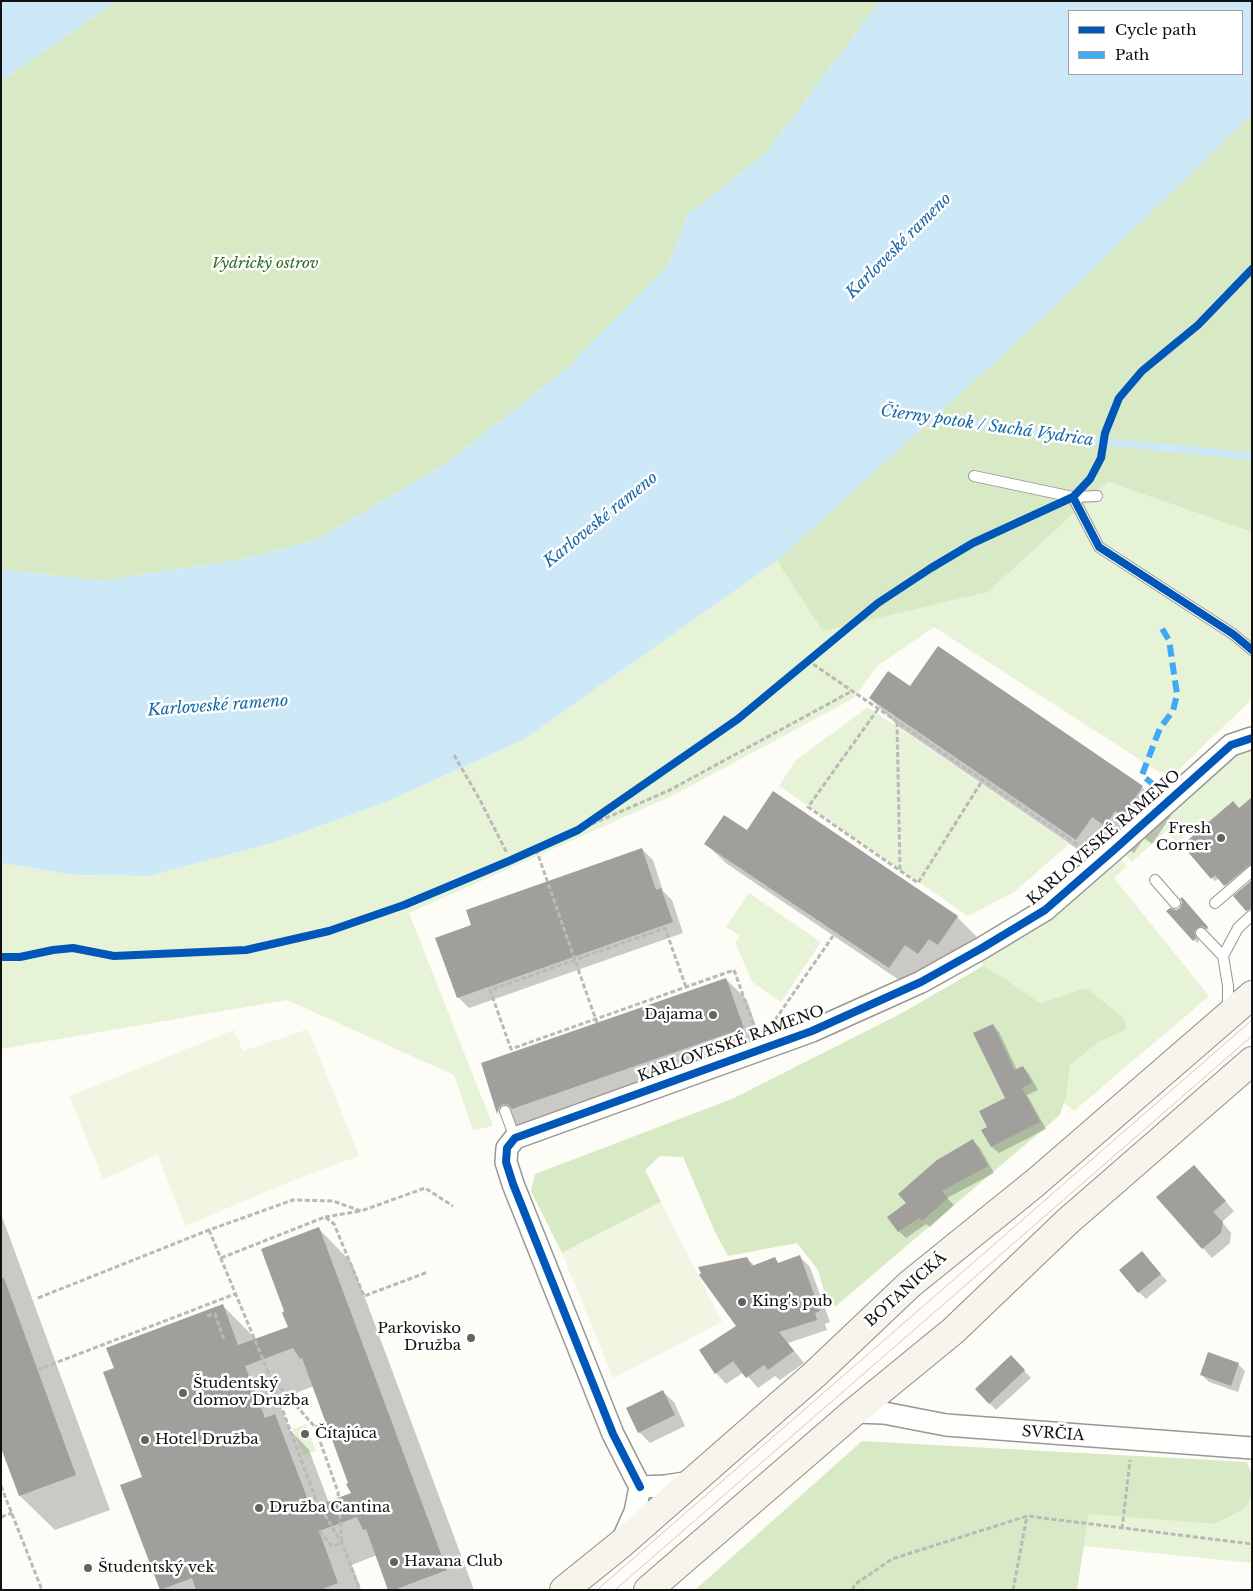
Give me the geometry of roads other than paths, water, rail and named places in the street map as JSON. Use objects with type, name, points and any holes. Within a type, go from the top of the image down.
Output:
[{"type":"main road","name":"BOTANICKÁ","points":[[564,1590],[621,1544],[814,1375],[905,1288],[1035,1183],[1252,995]]},
{"type":"main road","points":[[648,1590],[854,1412],[952,1331],[1068,1221],[1252,1061]]},
{"type":"street","name":"KARLOVESKÉ RAMENO","points":[[515,1138],[812,1031],[921,982],[1045,910],[1231,745],[1252,738]]},
{"type":"street","points":[[515,1138],[507,1148],[506,1162],[513,1184],[613,1434],[640,1487],[635,1512],[621,1544]]},
{"type":"street","name":"SVRČIA","points":[[854,1412],[884,1413],[946,1425],[1252,1448]]},
{"type":"street","points":[[640,1487],[691,1482]]},
{"type":"lane","points":[[974,476],[1073,497],[1097,496]]},
{"type":"lane","points":[[1073,497],[1099,547],[1233,634],[1252,650]]},
{"type":"lane","points":[[1216,902],[1252,871]]},
{"type":"lane","points":[[1154,880],[1175,903]]},
{"type":"lane","points":[[1223,956],[1238,928],[1251,916]]},
{"type":"lane","points":[[1201,933],[1223,956],[1228,986],[1228,1016]]},
{"type":"lane","points":[[505,1111],[515,1138]]},
{"type":"water","points":[[1,1],[117,1],[1,81]]},
{"type":"water","name":"Karloveské rameno","points":[[880,1],[1252,1],[1252,114],[1046,315],[777,561],[523,740],[386,802],[276,842],[149,876],[73,875],[1,863],[1,569],[101,581],[243,559],[316,540],[444,465],[570,366],[668,266],[688,214],[766,153]]},
{"type":"waterway","name":"Čierny potok / Suchá Vydrica","points":[[924,417],[1118,443],[1252,456]]},
{"type":"tram line","points":[[597,1590],[1252,1020]]},
{"type":"tram line","points":[[615,1590],[1252,1036]]},
{"type":"place","name":"Fresh Corner","points":[[1221,838]]},
{"type":"place","name":"Dajama","points":[[713,1015]]},
{"type":"place","name":"King's pub","points":[[742,1302]]},
{"type":"place","name":"Parkovisko Družba","points":[[471,1338]]},
{"type":"place","name":"Študentský domov Družba","points":[[183,1393]]},
{"type":"place","name":"Čítajúca","points":[[305,1434]]},
{"type":"place","name":"Hotel Družba","points":[[145,1440]]},
{"type":"place","name":"Družba Cantina","points":[[259,1508]]},
{"type":"place","name":"Havana Club","points":[[394,1562]]},
{"type":"place","name":"Študentský vek","points":[[88,1568]]},
{"type":"park label","name":"Vydrický ostrov","points":[[265,264]]}]
